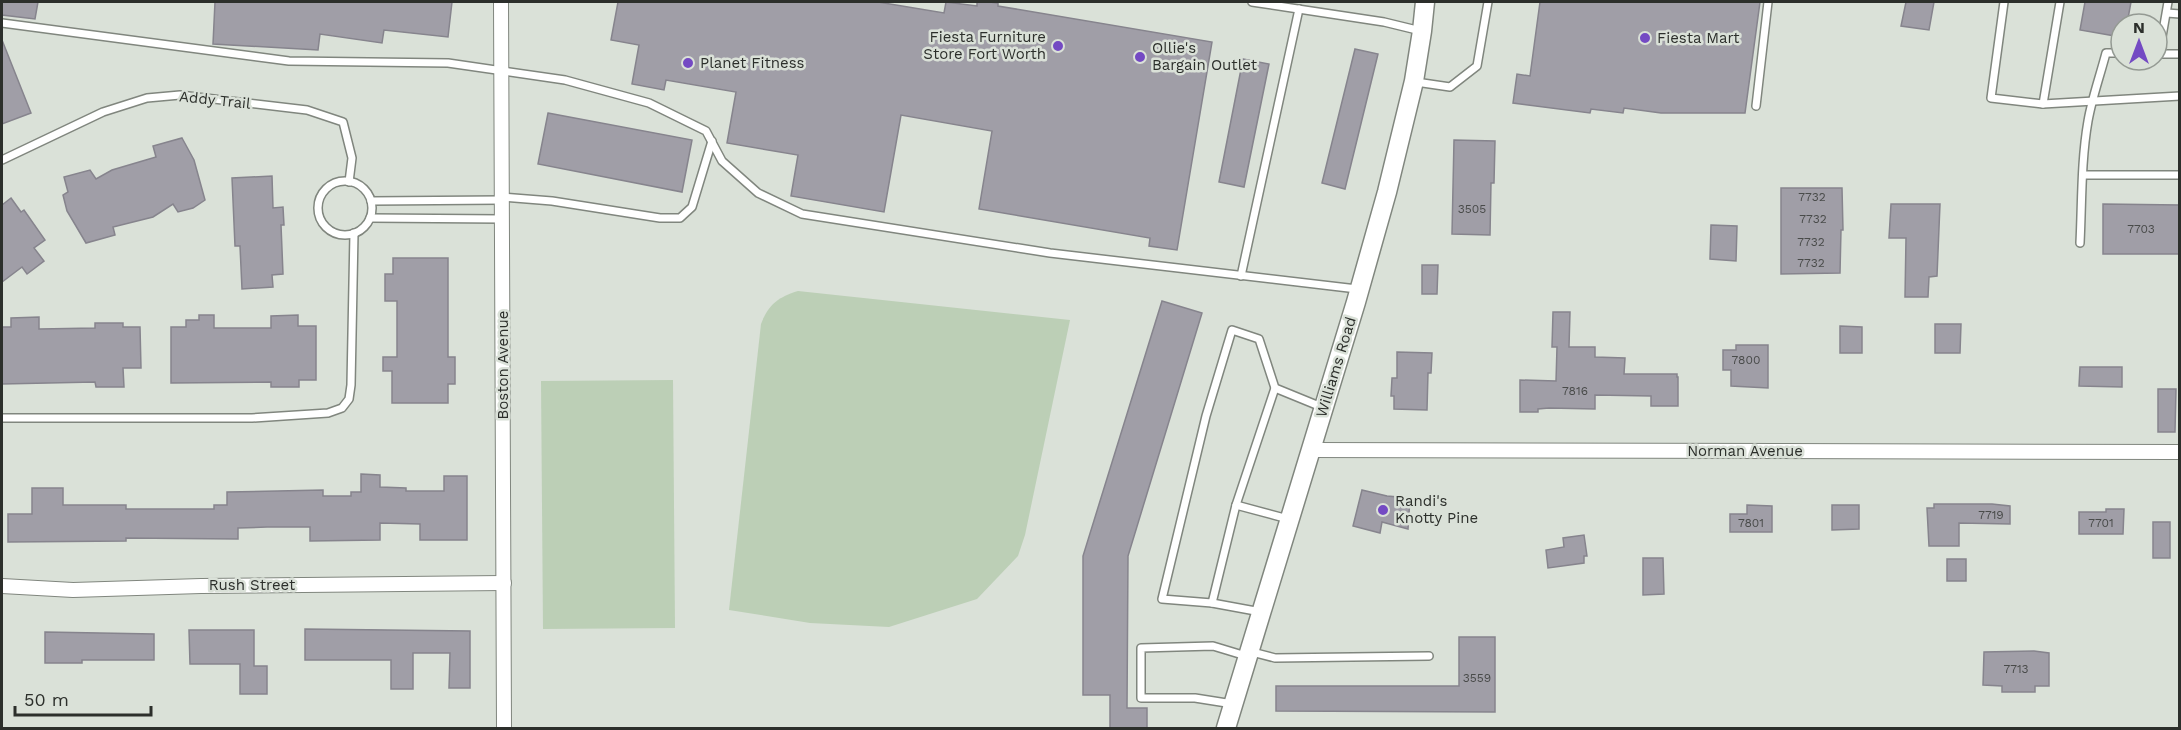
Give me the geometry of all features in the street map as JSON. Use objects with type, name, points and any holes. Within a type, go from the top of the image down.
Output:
[{"type":"street","name":"Boston Avenue","points":[[501,2],[504,729]]},
{"type":"street","name":"Williams Road","points":[[1226,729],[1360,290],[1387,192],[1414,81],[1425,2]]},
{"type":"street","name":"Norman Avenue","points":[[1311,450],[2180,452]]},
{"type":"street","name":"Rush Street","points":[[2,585],[73,590],[201,586],[504,583]]},
{"type":"lane","points":[[1252,2],[1384,22],[1422,31]]},
{"type":"lane","points":[[1414,81],[1450,87],[1477,66],[1488,2]]},
{"type":"lane","points":[[1756,106],[1768,2]]},
{"type":"lane","points":[[2004,2],[1991,98],[2043,104],[2180,96]]},
{"type":"lane","points":[[2043,104],[2060,2]]},
{"type":"lane","points":[[2166,12],[2168,2]]},
{"type":"lane","points":[[1241,276],[1299,9]]},
{"type":"lane","points":[[2,23],[289,61],[448,63],[565,80],[649,103],[706,131],[722,161],[758,193],[802,214],[1050,253],[1360,290]]},
{"type":"lane","points":[[2080,243],[2088,123],[2106,53],[2109,53]]},
{"type":"lane","name":"Addy Trail","points":[[2,160],[103,112],[147,98],[180,95],[308,110],[343,122],[352,158],[349,182]]},
{"type":"lane","points":[[371,201],[502,198],[552,201],[660,218],[680,218],[692,207],[712,141]]},
{"type":"lane","points":[[2083,175],[2180,175]]},
{"type":"lane","points":[[340,182],[349,182],[364,189],[371,201],[370,218],[362,229],[354,233],[345,235],[329,229],[319,215],[320,198],[325,190],[340,182]]},
{"type":"lane","points":[[370,218],[502,219]]},
{"type":"lane","points":[[2,418],[252,418],[328,413],[342,408],[349,399],[351,385],[354,233]]},
{"type":"lane","points":[[1212,603],[1236,505],[1275,388],[1259,339],[1232,330],[1206,416],[1162,599],[1212,603],[1261,612]]},
{"type":"lane","points":[[1275,388],[1324,408]]},
{"type":"lane","points":[[1236,505],[1289,519]]},
{"type":"lane","points":[[1233,704],[1195,698],[1141,698],[1141,648],[1213,646],[1275,658],[1429,656]]},
{"type":"green space","points":[[798,291],[1070,320],[1025,535],[1018,556],[977,599],[889,627],[810,623],[729,610],[761,324],[775,303]]},
{"type":"green space","points":[[673,380],[675,628],[543,629],[541,381]]},
{"type":"building","points":[[2,2],[38,2],[35,19],[2,15]]},
{"type":"building","points":[[215,2],[452,2],[448,37],[384,30],[382,43],[320,34],[318,50],[213,44]]},
{"type":"building","points":[[618,2],[878,2],[944,13],[946,2],[977,6],[977,2],[989,2],[998,3],[998,6],[1212,42],[1177,250],[1149,246],[1150,238],[979,209],[992,131],[901,115],[884,212],[791,196],[798,155],[727,143],[736,92],[666,80],[664,90],[632,84],[639,45],[611,40]]},
{"type":"building","name":"Fiesta Mart","points":[[1540,2],[1760,2],[1745,113],[1661,113],[1624,108],[1623,113],[1591,109],[1590,113],[1513,103],[1517,74],[1530,76]]},
{"type":"building","points":[[1906,2],[1934,2],[1929,30],[1901,26]]},
{"type":"building","points":[[2085,2],[2131,2],[2129,12],[2109,12],[2109,35],[2080,30]]},
{"type":"building","points":[[2,40],[31,113],[2,124]]},
{"type":"building","points":[[1355,49],[1378,54],[1345,189],[1322,183]]},
{"type":"building","points":[[1243,59],[1269,64],[1244,187],[1219,182]]},
{"type":"building","points":[[548,113],[692,140],[682,192],[538,164]]},
{"type":"building","points":[[182,138],[194,160],[205,200],[193,208],[178,212],[173,204],[153,217],[113,227],[115,235],[86,243],[67,211],[63,195],[68,192],[64,177],[90,170],[96,179],[112,170],[156,157],[153,146]]},
{"type":"building","points":[[1454,140],[1495,141],[1490,235],[1452,234]]},
{"type":"building","points":[[272,176],[273,208],[283,207],[284,225],[281,225],[283,274],[272,275],[273,287],[242,289],[240,246],[235,246],[232,178]]},
{"type":"building","points":[[1781,188],[1842,188],[1843,230],[1841,230],[1840,273],[1781,274]]},
{"type":"building","points":[[11,198],[21,212],[24,210],[45,240],[34,248],[44,261],[27,274],[22,267],[2,282],[2,205]]},
{"type":"building","points":[[1891,204],[1940,204],[1937,276],[1929,277],[1928,297],[1905,297],[1906,238],[1889,238]]},
{"type":"building","points":[[2103,204],[2180,205],[2180,254],[2103,254]]},
{"type":"building","points":[[1711,225],[1737,226],[1736,261],[1710,259]]},
{"type":"building","points":[[393,258],[448,258],[448,357],[455,357],[455,384],[448,384],[448,403],[392,403],[392,371],[383,371],[383,357],[397,357],[397,301],[385,301],[385,274],[393,274]]},
{"type":"building","points":[[1422,265],[1438,265],[1437,294],[1422,294]]},
{"type":"building","points":[[1162,301],[1202,313],[1128,556],[1127,708],[1147,708],[1147,729],[1110,729],[1110,695],[1083,695],[1083,556]]},
{"type":"building","points":[[1553,312],[1570,312],[1569,347],[1595,347],[1595,357],[1625,358],[1624,374],[1677,374],[1678,406],[1651,406],[1651,396],[1595,395],[1595,409],[1549,408],[1538,409],[1538,412],[1520,412],[1520,380],[1556,381],[1557,347],[1552,347]]},
{"type":"building","points":[[199,315],[214,315],[214,328],[271,328],[271,316],[298,315],[298,326],[316,326],[316,380],[299,380],[299,387],[271,387],[271,382],[171,383],[171,327],[186,327],[186,320],[199,320]]},
{"type":"building","points":[[39,317],[39,329],[95,328],[95,323],[123,323],[123,327],[140,327],[141,368],[123,368],[124,387],[96,387],[95,382],[2,384],[2,327],[11,327],[11,318]]},
{"type":"building","points":[[1935,324],[1961,324],[1960,353],[1935,353]]},
{"type":"building","points":[[1840,326],[1862,327],[1862,353],[1840,353]]},
{"type":"building","points":[[1736,345],[1768,345],[1768,388],[1731,386],[1731,370],[1723,370],[1723,350],[1736,350]]},
{"type":"building","points":[[1397,352],[1432,353],[1431,373],[1428,373],[1427,410],[1394,409],[1394,396],[1391,396],[1392,378],[1397,378]]},
{"type":"building","points":[[2080,367],[2122,367],[2122,387],[2079,386]]},
{"type":"building","points":[[2158,389],[2176,389],[2175,432],[2158,432]]},
{"type":"building","points":[[361,474],[380,475],[380,487],[406,488],[406,491],[444,491],[444,476],[467,476],[467,540],[420,540],[420,524],[380,523],[380,540],[310,541],[310,527],[267,527],[238,528],[238,539],[126,538],[126,541],[8,542],[8,514],[32,514],[32,488],[63,488],[63,505],[126,505],[126,509],[214,509],[214,505],[227,505],[227,492],[323,490],[323,496],[351,496],[351,492],[361,492]]},
{"type":"building","name":"Randi's Knotty Pine","points":[[1362,490],[1387,496],[1410,498],[1408,529],[1382,522],[1380,533],[1353,526]]},
{"type":"building","points":[[1934,504],[2010,506],[2010,524],[1959,523],[1959,546],[1929,546],[1927,508],[1934,508]]},
{"type":"building","points":[[1747,505],[1772,506],[1772,532],[1730,532],[1730,514],[1747,514]]},
{"type":"building","points":[[1832,505],[1859,505],[1859,529],[1832,530]]},
{"type":"building","points":[[2106,509],[2124,509],[2123,534],[2079,534],[2079,512],[2106,512]]},
{"type":"building","points":[[2153,522],[2170,522],[2170,558],[2153,558]]},
{"type":"building","points":[[1584,535],[1587,556],[1584,556],[1584,563],[1548,568],[1546,550],[1564,547],[1563,538]]},
{"type":"building","points":[[1643,558],[1663,558],[1664,594],[1643,595]]},
{"type":"building","points":[[1947,559],[1966,559],[1966,581],[1947,581]]},
{"type":"building","points":[[305,629],[470,631],[470,688],[449,688],[450,653],[413,653],[413,689],[391,689],[391,660],[305,660]]},
{"type":"building","points":[[189,630],[254,630],[254,666],[267,666],[267,694],[240,694],[240,664],[190,664]]},
{"type":"building","points":[[45,632],[154,634],[154,660],[82,660],[82,663],[45,663]]},
{"type":"building","points":[[1459,637],[1495,637],[1495,712],[1276,711],[1276,686],[1459,686]]},
{"type":"building","points":[[1984,652],[2049,653],[2049,686],[2035,686],[2035,692],[2002,692],[2002,686],[1983,685]]},
{"type":"place","name":"Fiesta Mart","points":[[1645,38]]},
{"type":"place","name":"Fiesta Furniture Store Fort Worth","points":[[1058,46]]},
{"type":"place","name":"Ollie's Bargain Outlet","points":[[1140,57]]},
{"type":"place","name":"Planet Fitness","points":[[688,63]]},
{"type":"place","name":"Randi's Knotty Pine","points":[[1383,510]]}]
